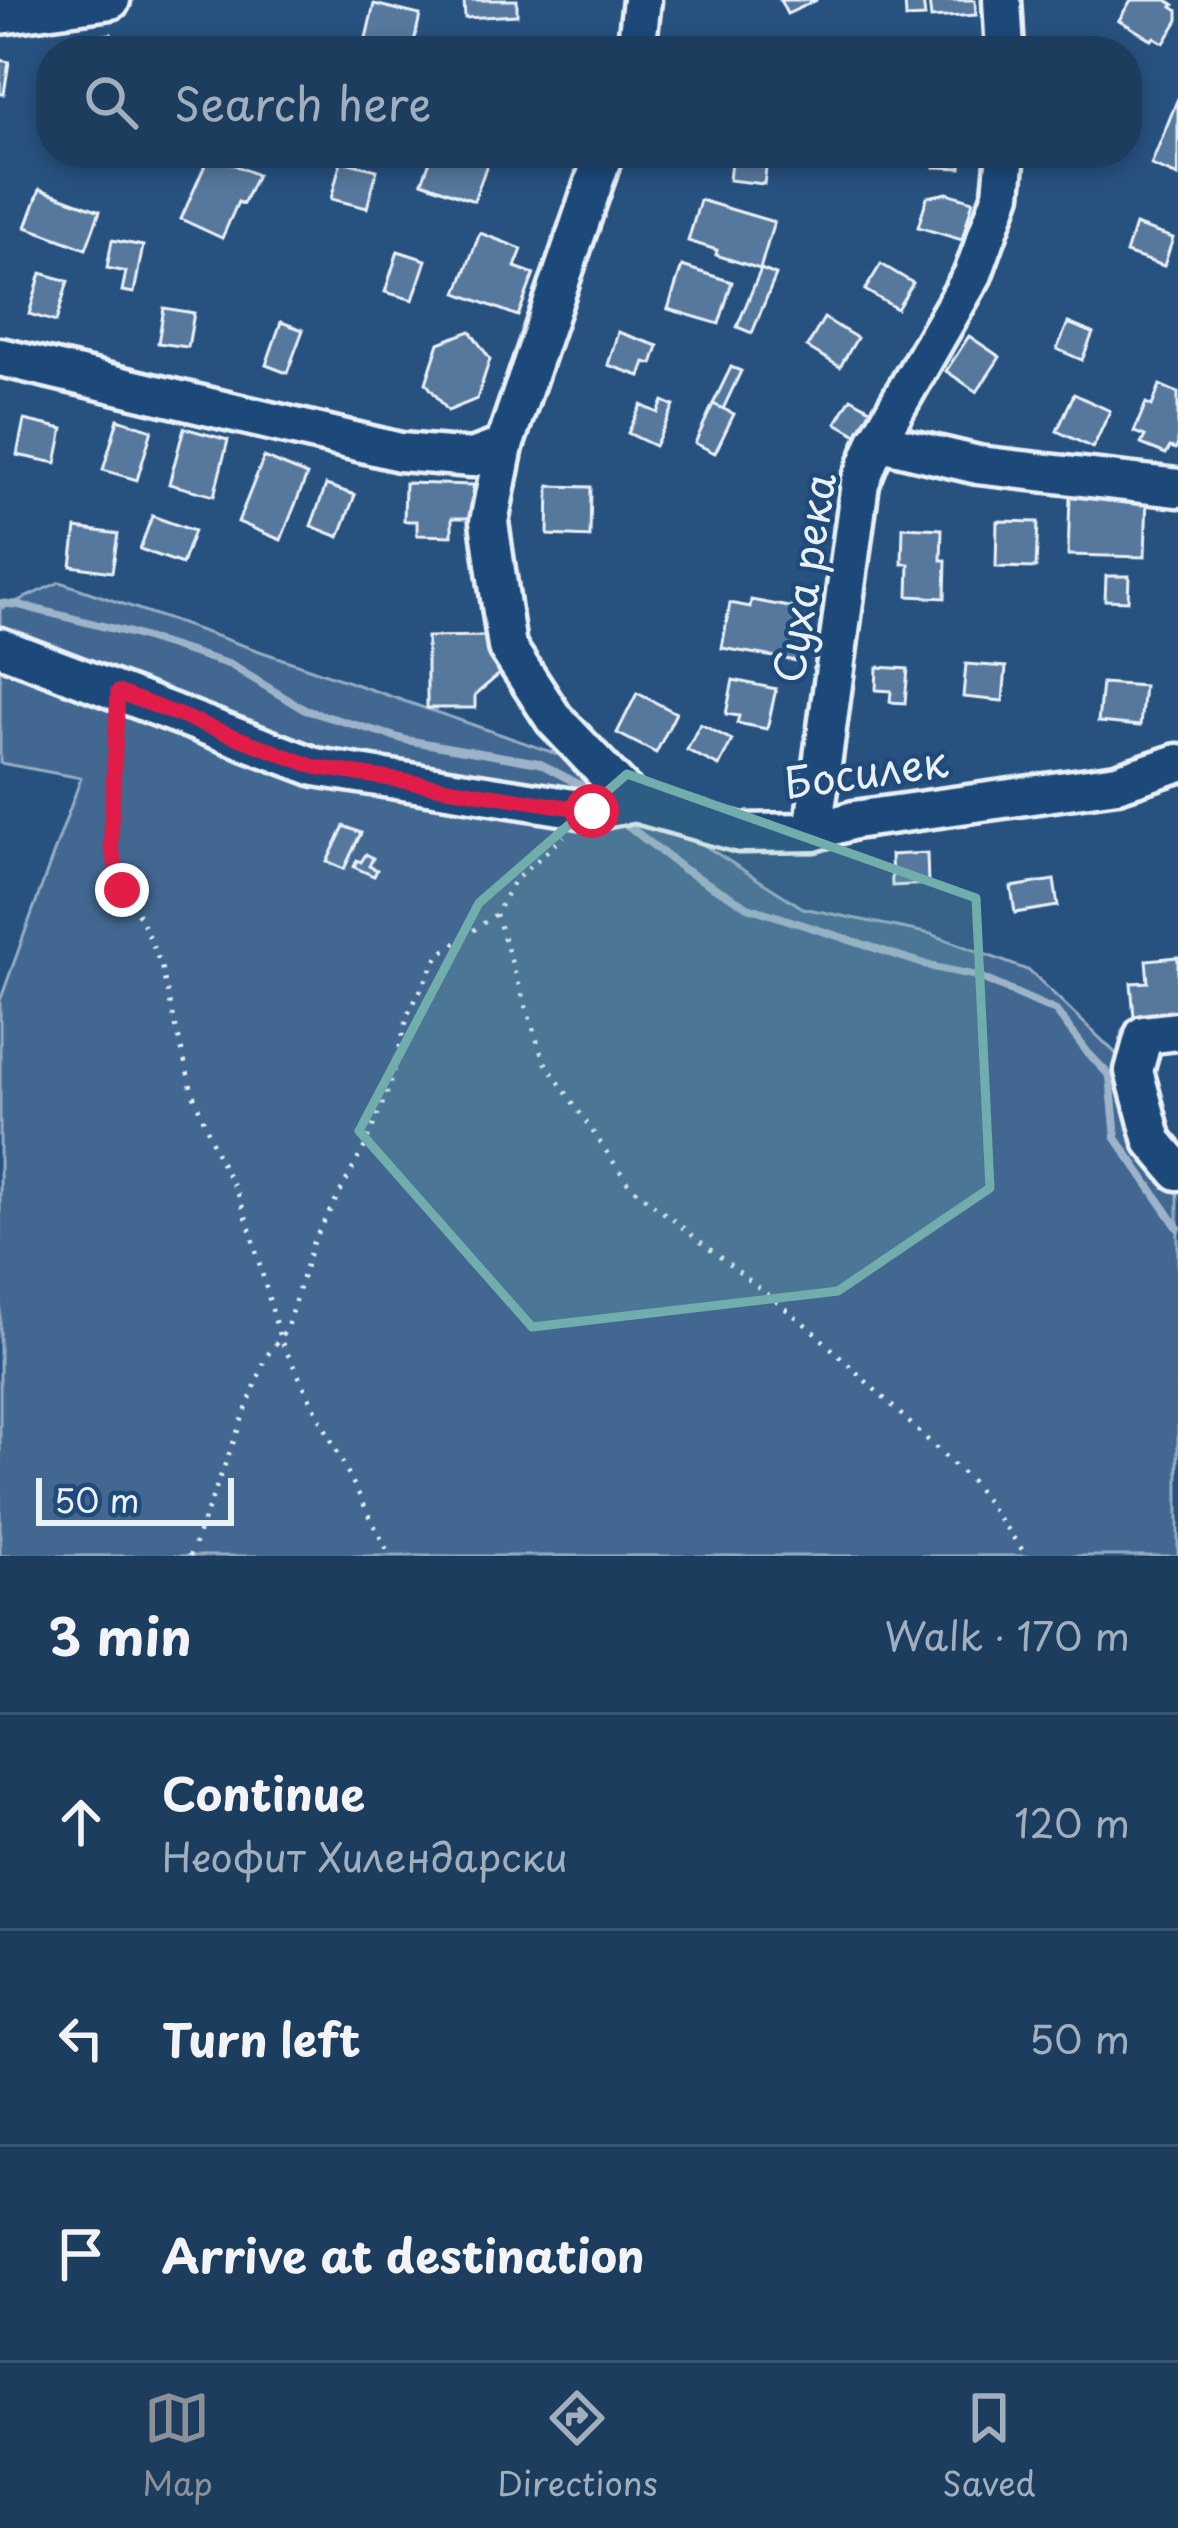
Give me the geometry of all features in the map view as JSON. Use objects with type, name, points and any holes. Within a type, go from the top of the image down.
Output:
[{"type":"street","points":[[0,16],[111,0]]},
{"type":"street","points":[[637,36],[642,0]]},
{"type":"street","points":[[1002,0],[1004,36]]},
{"type":"street","name":"Босилек","points":[[599,168],[504,446],[489,522],[507,647],[554,719],[634,802],[740,833],[813,832],[854,820],[1117,783],[1178,763]]},
{"type":"street","name":"Суха река","points":[[813,832],[860,483],[877,441],[974,274],[1002,194],[1005,168]]},
{"type":"street","points":[[0,357],[400,452],[472,458],[504,446]]},
{"type":"street","points":[[877,441],[978,465],[1178,488]]},
{"type":"street","points":[[0,647],[315,767],[592,811],[634,802]]},
{"type":"street","points":[[1161,1033],[1134,1071],[1153,1141],[1178,1171]]},
{"type":"path","points":[[118,692],[111,846],[122,890],[142,920],[161,966],[192,1090],[248,1222],[280,1339],[390,1556]]},
{"type":"path","points":[[190,1556],[266,1357],[280,1339],[301,1287],[313,1242],[364,1148],[390,1086],[408,1014],[428,975],[439,955],[496,914],[513,882],[592,811]]},
{"type":"path","points":[[496,914],[543,1059],[630,1186],[811,1329],[971,1481],[1027,1556]]},
{"type":"highlighted area","points":[[627,774],[976,898],[990,1188],[838,1291],[532,1327],[359,1131],[479,903]]},
{"type":"shaded area","points":[[60,582],[563,756],[803,908],[931,934],[1030,971],[1134,1071],[1178,1171],[1178,1556],[0,1556],[0,1001],[81,778],[0,763],[0,609]]},
{"type":"building","points":[[464,0],[517,0],[517,15],[465,18]]},
{"type":"building","points":[[780,0],[817,0],[787,14]]},
{"type":"building","points":[[905,0],[923,0],[925,17],[906,18]]},
{"type":"building","points":[[929,0],[975,0],[976,15],[931,18]]},
{"type":"building","points":[[1131,0],[1167,0],[1174,5],[1178,20],[1164,43],[1119,20]]},
{"type":"building","points":[[374,4],[420,15],[415,36],[367,36]]},
{"type":"building","points":[[0,60],[9,62],[4,94],[0,94]]},
{"type":"building","points":[[1178,98],[1178,176],[1151,165]]},
{"type":"building","points":[[204,168],[241,168],[257,175],[222,238],[181,219]]},
{"type":"building","points":[[339,168],[377,170],[367,208],[331,199]]},
{"type":"building","points":[[427,168],[486,168],[474,201],[422,182]]},
{"type":"building","points":[[730,168],[766,168],[764,184],[729,180]]},
{"type":"building","points":[[40,189],[100,211],[86,249],[26,227]]},
{"type":"building","points":[[947,193],[973,201],[962,240],[918,227],[927,197]]},
{"type":"building","points":[[700,200],[774,222],[760,269],[688,241]]},
{"type":"building","points":[[1135,225],[1173,238],[1164,266],[1126,253]]},
{"type":"building","points":[[480,233],[522,249],[515,267],[534,274],[518,316],[457,293]]},
{"type":"building","points":[[112,240],[143,246],[134,293],[122,291],[126,272],[107,268]]},
{"type":"building","points":[[398,251],[426,260],[413,300],[385,292]]},
{"type":"building","points":[[881,264],[913,283],[897,309],[865,290]]},
{"type":"building","points":[[682,266],[732,282],[719,324],[668,309]]},
{"type":"building","points":[[761,269],[776,275],[752,333],[737,327]]},
{"type":"building","points":[[41,273],[68,281],[56,322],[29,314]]},
{"type":"building","points":[[164,308],[194,313],[188,347],[158,343]]},
{"type":"building","points":[[824,318],[857,338],[840,367],[807,347]]},
{"type":"building","points":[[281,322],[303,330],[287,373],[266,365]]},
{"type":"building","points":[[1068,323],[1093,333],[1082,360],[1057,349]]},
{"type":"building","points":[[470,331],[490,359],[477,399],[448,411],[426,383],[439,343]]},
{"type":"building","points":[[618,332],[658,346],[652,364],[645,362],[640,376],[608,365]]},
{"type":"building","points":[[969,336],[1000,357],[977,392],[946,371]]},
{"type":"building","points":[[731,367],[741,371],[723,409],[713,404]]},
{"type":"building","points":[[1160,385],[1178,393],[1178,444],[1166,454],[1141,444],[1145,436],[1134,432]]},
{"type":"building","points":[[1074,394],[1110,411],[1093,448],[1057,431]]},
{"type":"building","points":[[851,398],[879,414],[864,439],[836,423]]},
{"type":"building","points":[[663,401],[674,406],[655,446],[628,433],[641,405],[658,413]]},
{"type":"building","points":[[713,404],[734,414],[715,453],[695,443]]},
{"type":"building","points":[[118,419],[152,430],[137,480],[103,470]]},
{"type":"building","points":[[24,420],[63,429],[56,463],[17,455]]},
{"type":"building","points":[[184,428],[228,440],[214,496],[169,484]]},
{"type":"building","points":[[264,457],[307,475],[281,540],[238,522]]},
{"type":"building","points":[[405,483],[473,485],[472,518],[452,518],[452,536],[417,535],[417,521],[404,521]]},
{"type":"building","points":[[326,485],[355,495],[339,537],[311,526]]},
{"type":"building","points":[[549,486],[591,487],[590,537],[548,535]]},
{"type":"building","points":[[1147,494],[1145,557],[1068,555],[1070,496]]},
{"type":"building","points":[[152,516],[194,531],[182,564],[140,549]]},
{"type":"building","points":[[997,521],[1038,522],[1036,568],[996,567]]},
{"type":"building","points":[[903,527],[942,529],[945,598],[908,596],[909,564],[902,564]]},
{"type":"building","points":[[76,528],[118,534],[112,572],[71,566]]},
{"type":"building","points":[[1106,576],[1129,576],[1128,601],[1105,600]]},
{"type":"building","points":[[751,600],[811,611],[803,662],[722,648],[730,603],[750,607]]},
{"type":"building","points":[[487,636],[503,671],[475,695],[475,708],[427,708],[427,637]]},
{"type":"building","points":[[966,664],[1006,667],[1003,701],[963,697]]},
{"type":"building","points":[[877,667],[908,669],[905,703],[890,702],[891,691],[876,690]]},
{"type":"building","points":[[733,680],[776,689],[767,729],[737,723],[739,716],[726,714]]},
{"type":"building","points":[[1102,683],[1144,686],[1140,726],[1098,722]]},
{"type":"building","points":[[637,693],[676,713],[656,753],[617,733]]},
{"type":"building","points":[[700,724],[732,740],[719,766],[687,750]]},
{"type":"building","points":[[344,826],[361,833],[344,869],[327,862]]},
{"type":"building","points":[[927,853],[928,884],[892,886],[891,855]]},
{"type":"building","points":[[366,854],[373,858],[369,866],[377,870],[374,876],[354,867]]},
{"type":"building","points":[[1054,880],[1058,906],[1015,913],[1011,887]]},
{"type":"building","points":[[1178,957],[1178,1013],[1134,1017],[1131,983],[1148,982],[1146,960]]},
{"type":"waterway","points":[[0,603],[130,633],[231,665],[305,710],[406,740],[539,763],[596,799]]},
{"type":"waterway","points":[[617,817],[683,869],[748,907],[933,967],[977,976],[1056,1011],[1110,1076],[1116,1138],[1178,1228]]},
{"type":"route","points":[[122,890],[111,846],[118,692],[315,767],[592,811]]}]
